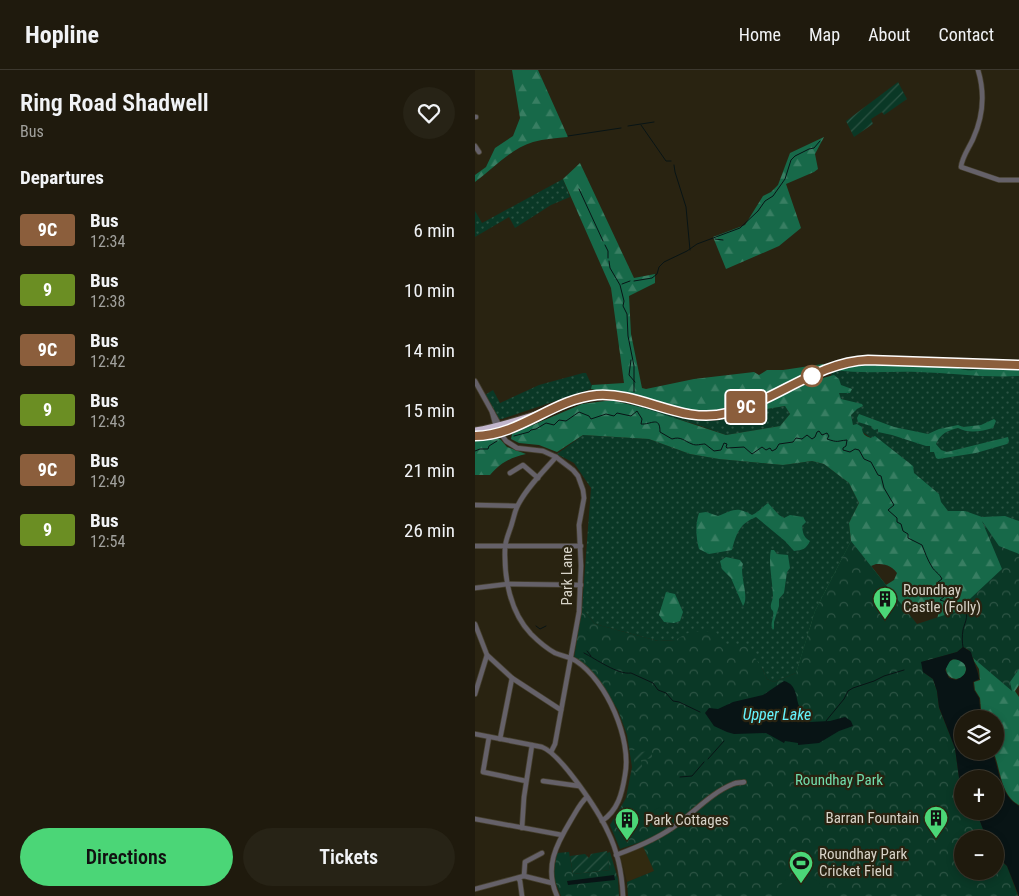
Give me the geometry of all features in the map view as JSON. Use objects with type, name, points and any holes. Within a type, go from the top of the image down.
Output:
[{"type":"highway","points":[[475,431],[500,429],[535,418],[547,411],[579,399],[605,395],[626,398],[683,414],[717,416],[748,407],[828,369],[853,361],[1019,365]]},
{"type":"highway","points":[[475,436],[490,435],[500,429]]},
{"type":"street","points":[[977,70],[982,84],[981,110],[974,138],[961,165],[963,169],[999,180],[1019,180]]},
{"type":"street","points":[[475,146],[479,153]]},
{"type":"street","name":"Park Lane","points":[[475,381],[510,444],[517,448],[543,451],[556,457],[573,470],[581,483],[584,498],[579,526],[581,546],[579,612],[555,744],[551,752]]},
{"type":"street","points":[[556,457],[517,506],[505,547],[507,584],[518,617],[527,630],[546,647],[577,662],[590,674],[604,693],[623,733],[627,767],[623,789],[615,810],[602,821]]},
{"type":"street","points":[[510,473],[523,465],[538,478]]},
{"type":"street","points":[[475,505],[517,506]]},
{"type":"street","points":[[475,546],[581,546]]},
{"type":"street","points":[[475,588],[507,584],[581,585]]},
{"type":"street","points":[[475,624],[487,655],[512,678],[561,710]]},
{"type":"street","points":[[475,694],[487,655]]},
{"type":"street","points":[[500,739],[512,678]]},
{"type":"street","points":[[475,734],[532,745],[551,752],[587,797],[608,832],[622,874],[623,896]]},
{"type":"street","points":[[489,737],[483,772],[527,781]]},
{"type":"street","points":[[522,828],[532,745]]},
{"type":"street","points":[[543,780],[579,786]]},
{"type":"street","points":[[616,855],[654,839],[678,824],[725,788],[744,782]]},
{"type":"street","points":[[557,896],[551,883],[555,848],[587,797]]},
{"type":"street","points":[[475,820],[562,835]]},
{"type":"street","points":[[524,876],[525,862],[542,853]]},
{"type":"street","points":[[475,889],[524,876],[551,883]]},
{"type":"street","points":[[518,878],[522,896]]},
{"type":"shaded area","points":[[655,842],[654,871],[627,882],[621,856]]},
{"type":"green space","points":[[512,70],[538,70],[568,137],[542,140],[525,145],[510,154],[475,182],[475,175],[486,167],[495,148],[513,136],[520,118]]},
{"type":"green space","points":[[898,82],[907,99],[884,115],[882,112],[871,119],[873,124],[854,137],[846,121]]},
{"type":"green space","points":[[824,137],[815,154],[818,169],[786,184],[801,228],[779,246],[726,269],[713,237],[745,225],[763,196],[771,192],[778,185],[790,153]]},
{"type":"green space","points":[[580,163],[634,278],[655,274],[655,283],[629,296],[631,334],[642,388],[646,389],[694,379],[754,372],[759,375],[767,370],[783,370],[823,364],[824,366],[761,398],[728,410],[711,413],[673,410],[605,390],[591,389],[592,385],[624,383],[611,288],[563,179]]},
{"type":"green space","points":[[563,179],[570,197],[551,205],[515,228],[509,217],[475,237],[475,211],[482,223]]},
{"type":"green space","points":[[861,362],[952,365],[967,370],[1010,368],[1019,369],[1019,376],[834,370]]},
{"type":"green space","points":[[952,365],[1019,369],[1019,554],[965,511],[948,511],[901,460],[853,425],[832,391],[831,375],[834,369]]},
{"type":"green space","points":[[586,373],[592,386],[591,389],[502,419],[499,419],[485,395],[493,390],[500,403],[539,385]]},
{"type":"green space","points":[[834,375],[839,379],[841,385],[852,389],[850,393],[839,393],[841,399],[862,404],[863,406],[851,415],[853,425],[857,424],[862,427],[863,433],[871,438],[875,436],[913,466],[914,473],[939,494],[941,502],[948,511],[965,511],[982,517],[1005,516],[1019,521],[1019,685],[1015,691],[1019,697],[1019,805],[1008,795],[1004,786],[1004,770],[999,770],[997,760],[1004,760],[1004,710],[981,710],[980,698],[975,690],[974,682],[980,680],[979,669],[974,661],[972,652],[937,619],[940,608],[919,609],[908,613],[796,673],[815,611],[851,541],[849,523],[859,503],[849,483],[824,464],[812,461],[783,465],[719,459],[690,454],[649,439],[583,435],[557,452],[539,445],[519,443],[511,439],[512,434],[582,404],[605,401],[615,401],[647,409],[726,435],[780,426],[790,414],[785,406],[748,412],[801,387]],"holes":[[[876,564],[885,565],[897,573],[894,580],[886,585],[871,566]]]},
{"type":"green space","points":[[615,401],[691,418],[770,403],[751,411],[785,406],[790,414],[780,426],[726,435]]},
{"type":"green space","points":[[859,414],[894,427],[928,434],[939,429],[958,425],[963,427],[981,425],[994,419],[996,421],[993,428],[989,429],[971,431],[958,428],[945,433],[936,444],[941,450],[947,452],[1008,437],[1009,441],[1007,444],[976,453],[938,459],[934,452],[930,452],[930,446],[878,432],[878,429],[874,430],[871,426],[858,422]]},
{"type":"green space","points":[[583,435],[649,439],[690,454],[720,459],[783,465],[812,461],[824,464],[849,483],[859,503],[849,523],[851,541],[815,611],[796,673],[774,682],[767,679],[762,668],[728,645],[675,640],[658,641],[595,624],[582,608],[591,488],[574,463],[557,454]]},
{"type":"green space","points":[[493,437],[500,439],[507,447],[526,454],[506,461],[490,475],[475,475],[475,440]]},
{"type":"green space","points":[[768,503],[784,518],[790,515],[803,517],[806,522],[802,526],[803,533],[810,541],[806,547],[802,550],[794,551],[756,517],[746,522],[739,530],[732,550],[709,554],[699,549],[696,531],[699,513],[706,512],[718,516],[738,510],[752,515]]},
{"type":"green space","name":"Roundhay Park","points":[[982,521],[999,546],[1019,554],[1019,669],[1010,682],[1012,691],[972,657],[969,650],[963,647],[957,652],[922,662],[923,672],[933,679],[939,708],[954,746],[954,760],[957,760],[958,770],[954,770],[954,820],[980,820],[983,830],[954,830],[954,880],[1004,880],[1004,864],[1007,866],[1018,896],[628,896],[627,882],[654,871],[641,842],[620,849],[610,825],[626,798],[632,767],[627,735],[618,710],[595,676],[574,658],[582,608],[595,624],[658,641],[675,640],[690,632],[715,631],[727,645],[746,645],[762,668],[767,679],[774,682],[796,673],[815,611],[851,541],[917,624],[957,611],[1002,569]]},
{"type":"green space","points":[[771,550],[774,550],[777,554],[788,555],[790,568],[787,572],[784,593],[779,599],[773,630],[773,611],[771,609],[773,596]]},
{"type":"green space","points":[[726,557],[740,560],[743,564],[742,574],[745,602],[743,606],[731,578],[722,569],[720,561]]},
{"type":"green space","points":[[666,592],[675,594],[683,612],[680,621],[674,623],[664,622],[659,615]]},
{"type":"green space","points":[[956,659],[963,662],[966,669],[963,676],[956,679],[949,676],[946,669],[949,662]]},
{"type":"green space","points":[[640,749],[640,752],[652,751],[652,758],[641,760],[643,772],[635,772],[633,750]]},
{"type":"green space","points":[[660,807],[669,823],[654,831],[645,815]]},
{"type":"green space","points":[[607,851],[610,870],[573,874],[570,856],[585,854],[589,858],[591,854]]},
{"type":"green space","points":[[569,852],[573,874],[610,870],[607,853],[610,852],[618,879],[619,896],[561,896],[553,876],[557,853]]},
{"type":"green space","name":"Roundhay Park Cricket Field","points":[[803,874],[816,880],[833,896],[776,896],[777,891],[785,880]]},
{"type":"water","points":[[963,647],[971,652],[978,672],[979,679],[973,682],[974,690],[979,698],[980,710],[954,710],[954,745],[939,707],[933,679],[923,672],[921,662],[957,652]],"holes":[[[953,659],[962,662],[966,668],[964,674],[956,680],[949,678],[945,670],[950,661]]]},
{"type":"water","name":"Upper Lake","points":[[784,681],[789,683],[794,689],[798,704],[810,722],[830,721],[845,717],[851,721],[853,726],[839,731],[819,743],[798,745],[798,743],[785,741],[784,743],[766,733],[734,734],[727,732],[714,726],[705,713],[709,708],[718,709],[733,702],[763,695]]},
{"type":"water","points":[[957,760],[996,760],[998,770],[958,770]]},
{"type":"water","points":[[1004,789],[1012,801],[1019,806],[1019,896],[1004,862],[1004,830],[983,830],[980,820],[1004,820]]},
{"type":"water","points":[[614,875],[615,880],[568,885],[567,881]]},
{"type":"waterway","points":[[628,126],[654,122]]},
{"type":"waterway","points":[[641,125],[666,161],[671,161]]},
{"type":"waterway","points":[[568,136],[621,128]]},
{"type":"waterway","points":[[634,281],[652,278],[657,274],[659,267],[664,262],[697,244],[740,228],[758,211],[765,201],[773,196],[785,179],[791,160],[795,156],[814,148],[820,141]]},
{"type":"waterway","points":[[674,165],[686,207],[690,250]]},
{"type":"waterway","points":[[579,189],[603,241]]},
{"type":"waterway","points":[[715,239],[723,240]]},
{"type":"waterway","points":[[605,245],[608,251],[608,258]]},
{"type":"waterway","points":[[609,261],[610,268],[620,285],[624,301],[623,306],[627,314],[628,336],[634,366],[634,392]]},
{"type":"waterway","points":[[622,284],[630,281]]},
{"type":"waterway","points":[[631,360],[629,375],[635,382]]},
{"type":"waterway","points":[[514,436],[529,432],[546,423],[554,425],[559,420],[566,421],[579,412],[589,416],[591,419],[606,414],[614,416],[617,413],[631,416],[637,411],[642,419],[641,424],[657,422],[660,432],[672,439],[680,438],[695,445],[705,444],[714,451],[721,450],[724,443],[727,444],[727,448],[744,447],[752,454],[762,447],[766,450],[770,448],[772,451],[779,444],[793,442],[796,438],[802,439],[807,435],[812,439],[819,431],[822,435],[827,433],[829,436],[827,439],[836,441],[847,440],[843,450],[850,452],[855,449],[859,450],[864,459],[871,462],[878,475],[881,476],[884,488],[894,505],[888,510],[897,518],[897,522],[901,524],[903,531],[908,534],[908,538],[922,545],[930,564],[941,577],[942,579],[938,582],[940,586],[947,588],[944,597],[940,600],[952,604],[956,610],[961,607],[966,612],[967,617],[962,634],[963,647]]},
{"type":"waterway","points":[[475,451],[488,449],[489,446],[497,441]]},
{"type":"waterway","points":[[536,626],[540,629],[546,626]]},
{"type":"waterway","points":[[587,651],[591,656]]},
{"type":"waterway","points":[[584,653],[620,672],[631,673],[653,683],[658,690],[666,693],[673,701],[700,712]]},
{"type":"waterway","points":[[826,721],[844,699],[848,691],[904,670]]},
{"type":"waterway","points":[[708,759],[724,741]]},
{"type":"waterway","points":[[680,777],[692,776],[704,762]]},
{"type":"bus line","name":"9C","points":[[475,436],[490,435],[508,430],[570,402],[587,397],[605,395],[636,400],[689,415],[717,416],[748,407],[845,362],[868,360],[1019,365]]},
{"type":"place","name":"Roundhay Castle (Folly)","points":[[885,620]]},
{"type":"place","name":"Barran Fountain","points":[[936,839]]},
{"type":"place","name":"Park Cottages","points":[[627,841]]},
{"type":"place","name":"Roundhay Park Cricket Field","points":[[801,884]]}]
